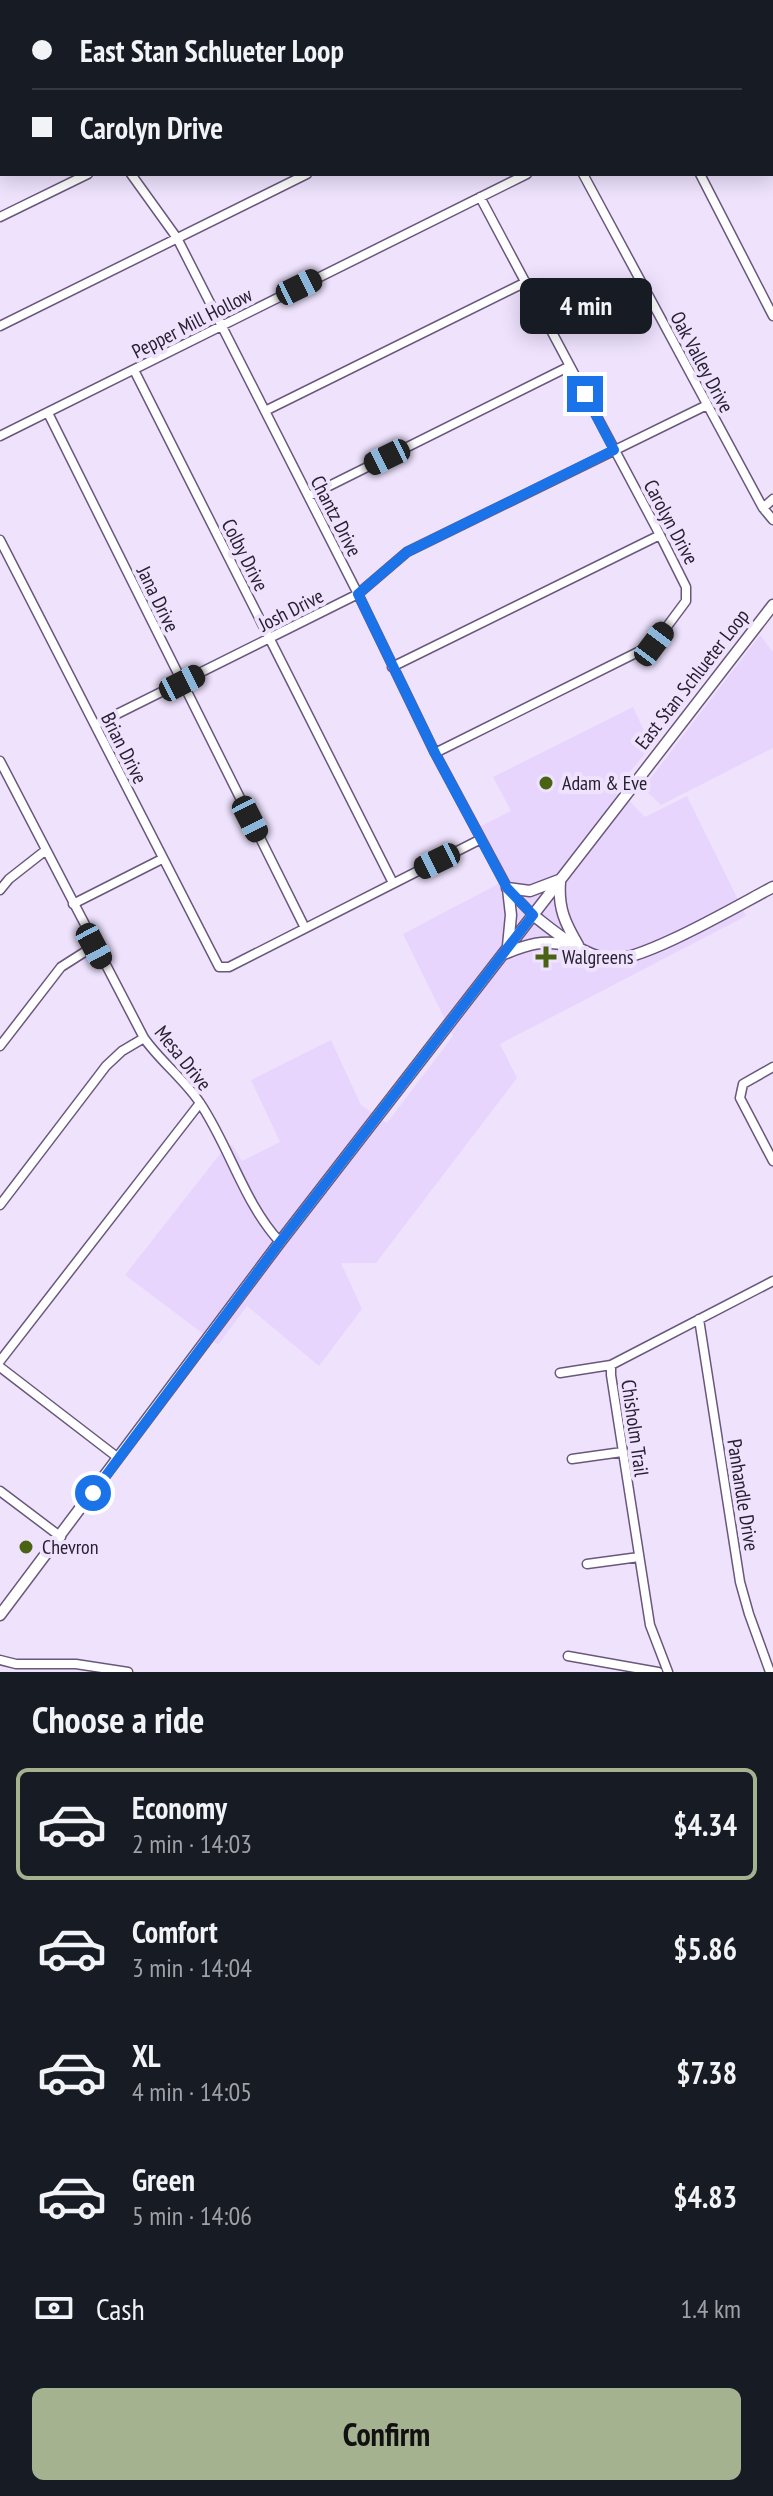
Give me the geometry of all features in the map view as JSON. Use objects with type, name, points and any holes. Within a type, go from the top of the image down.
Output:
[{"type":"main road","name":"East Stan Schlueter Loop","points":[[0,1615],[280,1242],[773,605]]},
{"type":"main road","points":[[505,953],[511,934],[508,888],[530,891],[561,879]]},
{"type":"main road","points":[[561,879],[559,899],[562,916],[579,947]]},
{"type":"main road","points":[[533,915],[579,947],[606,959],[634,957],[773,887]]},
{"type":"main road","points":[[505,953],[546,941],[579,947]]},
{"type":"street","points":[[0,217],[84,176]]},
{"type":"street","name":"Chantz Drive","points":[[132,176],[177,238],[309,496],[435,753],[508,888],[533,915]]},
{"type":"street","points":[[0,326],[303,176]]},
{"type":"street","name":"Pepper Mill Hollow","points":[[0,436],[523,176]]},
{"type":"street","name":"Oak Valley Drive","points":[[584,176],[763,508],[773,520]]},
{"type":"street","points":[[701,176],[773,316]]},
{"type":"street","name":"Carolyn Drive","points":[[435,753],[654,644],[686,601],[686,587],[660,535],[480,197]]},
{"type":"street","points":[[265,411],[526,282]]},
{"type":"street","points":[[309,496],[570,366]]},
{"type":"street","name":"Colby Drive","points":[[134,370],[393,883]]},
{"type":"street","name":"Josh Drive","points":[[95,725],[358,594],[407,552],[707,405]]},
{"type":"street","name":"Jana Drive","points":[[48,413],[305,928]]},
{"type":"street","points":[[763,508],[773,499]]},
{"type":"street","points":[[392,667],[660,535]]},
{"type":"street","name":"Brian Drive","points":[[0,540],[219,967],[305,928]]},
{"type":"street","name":"Mesa Drive","points":[[0,761],[144,1038],[200,1103],[233,1161],[261,1222],[280,1242]]},
{"type":"street","points":[[305,928],[481,839]]},
{"type":"street","points":[[0,890],[46,850]]},
{"type":"street","points":[[73,904],[162,859]]},
{"type":"street","points":[[0,1046],[61,967],[94,946]]},
{"type":"street","points":[[0,1205],[106,1066],[122,1051],[144,1038]]},
{"type":"street","points":[[773,1067],[748,1080],[740,1093],[743,1105],[773,1161]]},
{"type":"street","points":[[0,1361],[200,1103]]},
{"type":"street","name":"Chisholm Trail","points":[[668,1672],[650,1625],[611,1365],[773,1281]]},
{"type":"street","name":"Panhandle Drive","points":[[699,1319],[740,1582],[770,1672]]},
{"type":"street","points":[[560,1373],[611,1365]]},
{"type":"street","points":[[0,1367],[117,1457]]},
{"type":"street","points":[[572,1459],[622,1452]]},
{"type":"street","points":[[0,1491],[61,1537]]},
{"type":"street","points":[[587,1564],[639,1557]]},
{"type":"street","points":[[568,1656],[658,1672]]},
{"type":"street","points":[[0,1660],[16,1664],[76,1664],[128,1672]]},
{"type":"shaded area","points":[[760,635],[773,652],[773,748],[661,805],[643,788]]},
{"type":"shaded area","points":[[633,707],[651,746],[617,788],[645,817],[687,796],[746,916],[500,1044],[517,1078],[376,1263],[341,1263],[362,1309],[319,1366],[247,1306],[218,1345],[125,1275],[220,1154],[232,1145],[242,1161],[280,1142],[251,1080],[331,1040],[361,1105],[387,1123],[453,1036],[403,934],[500,883],[473,830],[511,811],[493,777]]},
{"type":"place","name":"Adam & Eve","points":[[546,783]]},
{"type":"place","name":"Walgreens","points":[[546,957]]},
{"type":"place","name":"Chevron","points":[[26,1547]]},
{"type":"route","points":[[93,1493],[280,1242],[533,915],[507,888],[435,753],[358,594],[407,552],[614,450],[585,394]]}]
